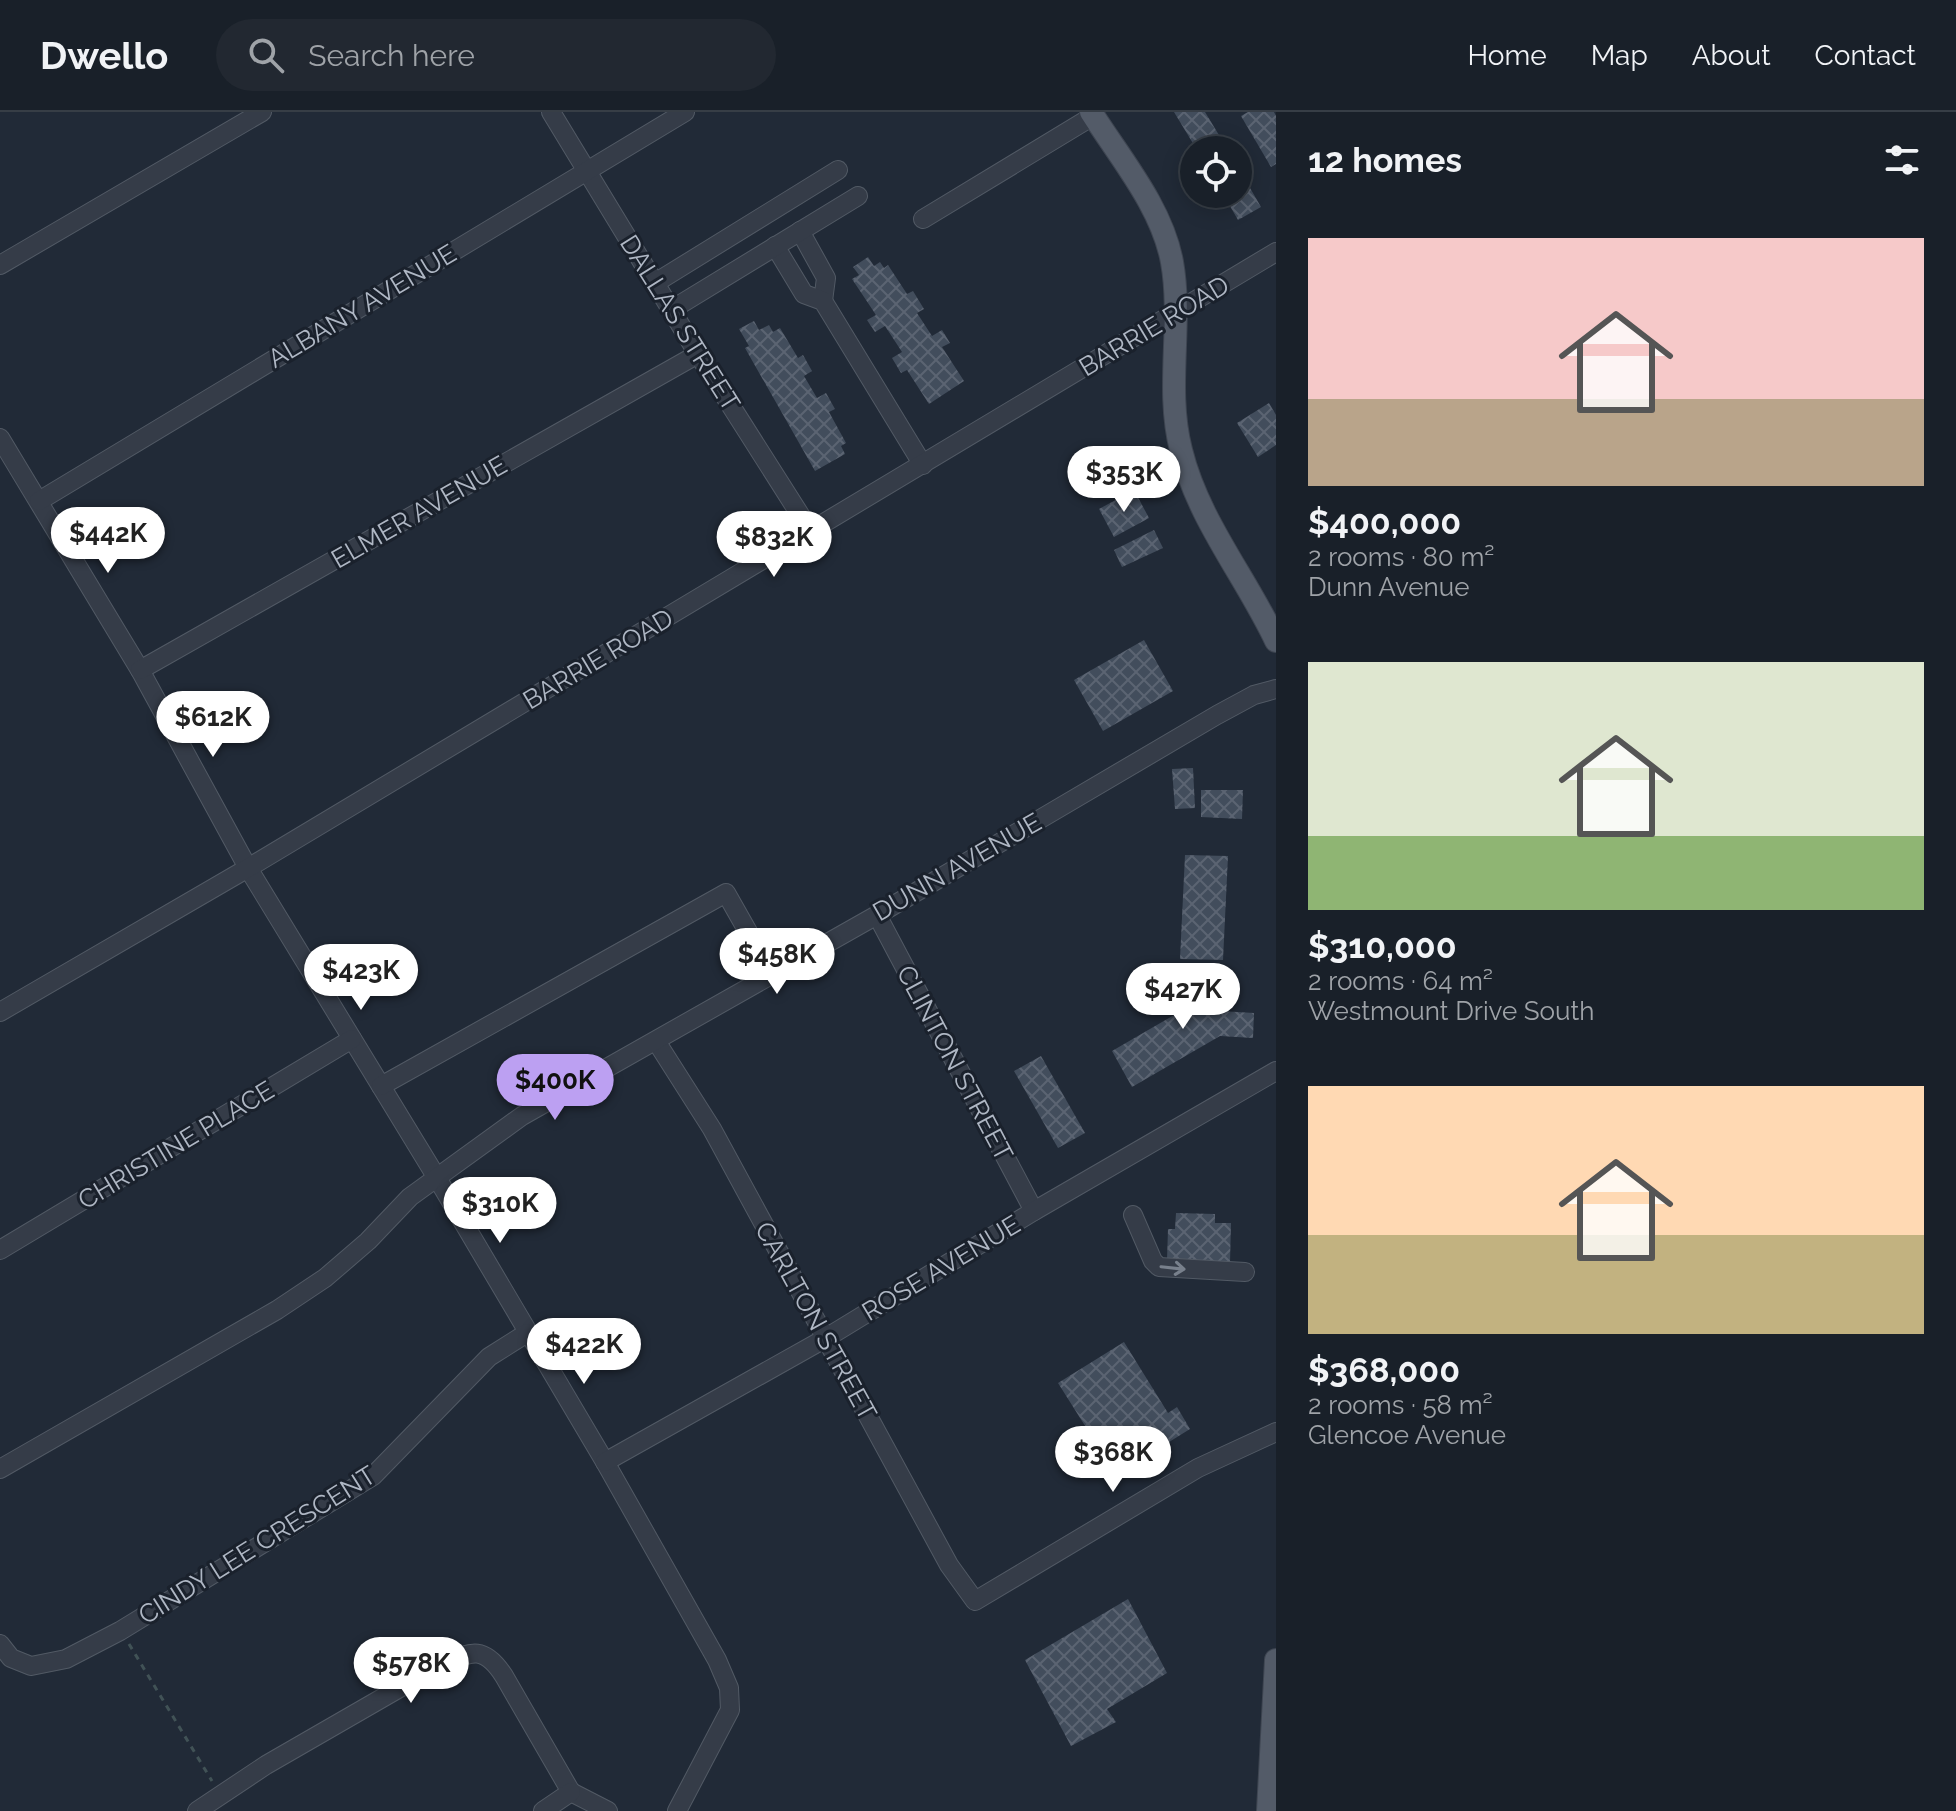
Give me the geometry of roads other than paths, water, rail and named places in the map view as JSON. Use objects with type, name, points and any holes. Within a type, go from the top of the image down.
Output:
[{"type":"main road","points":[[1092,114],[1148,203],[1172,260],[1173,401],[1184,462],[1194,492],[1276,641]]},
{"type":"main road","points":[[1268,1811],[1276,1660]]},
{"type":"street","points":[[0,265],[262,112]]},
{"type":"street","name":"DALLAS STREET","points":[[551,112],[811,532]]},
{"type":"street","name":"ALBANY AVENUE","points":[[39,501],[685,112]]},
{"type":"street","points":[[923,219],[1092,114]]},
{"type":"street","points":[[655,283],[838,170]]},
{"type":"street","points":[[671,310],[858,196]]},
{"type":"street","points":[[800,231],[826,278],[823,301]]},
{"type":"street","points":[[775,246],[804,294],[823,301],[923,465]]},
{"type":"street","name":"BARRIE ROAD","points":[[0,1012],[248,868],[1276,252]]},
{"type":"street","name":"ELMER AVENUE","points":[[140,670],[698,354]]},
{"type":"street","points":[[0,438],[140,670],[248,868],[437,1178],[605,1462],[717,1660],[729,1688],[731,1703],[726,1720],[677,1811]]},
{"type":"street","name":"DUNN AVENUE","points":[[437,1178],[522,1116],[877,915],[1217,715],[1254,695],[1276,689]]},
{"type":"street","points":[[381,1086],[726,893],[772,974]]},
{"type":"street","name":"CLINTON STREET","points":[[877,915],[1034,1211]]},
{"type":"street","name":"CHRISTINE PLACE","points":[[0,1250],[352,1039]]},
{"type":"street","name":"CARLTON STREET","points":[[656,1041],[712,1129],[949,1565],[975,1601],[1198,1468],[1276,1432]]},
{"type":"street","name":"ROSE AVENUE","points":[[605,1462],[826,1338],[1034,1211],[1276,1071]]},
{"type":"street","points":[[0,1469],[277,1310],[325,1278],[368,1241],[410,1197],[437,1178]]},
{"type":"street","points":[[1133,1215],[1153,1261],[1159,1267],[1245,1272]]},
{"type":"street","name":"CINDY LEE CRESCENT","points":[[0,1644],[11,1658],[21,1664],[40,1665],[66,1659],[120,1631],[373,1476],[489,1357],[527,1333]]},
{"type":"street","points":[[211,1806],[266,1765],[436,1667],[464,1655],[484,1653],[504,1676],[571,1792],[608,1811]]},
{"type":"street","points":[[543,1811],[571,1792]]}]
